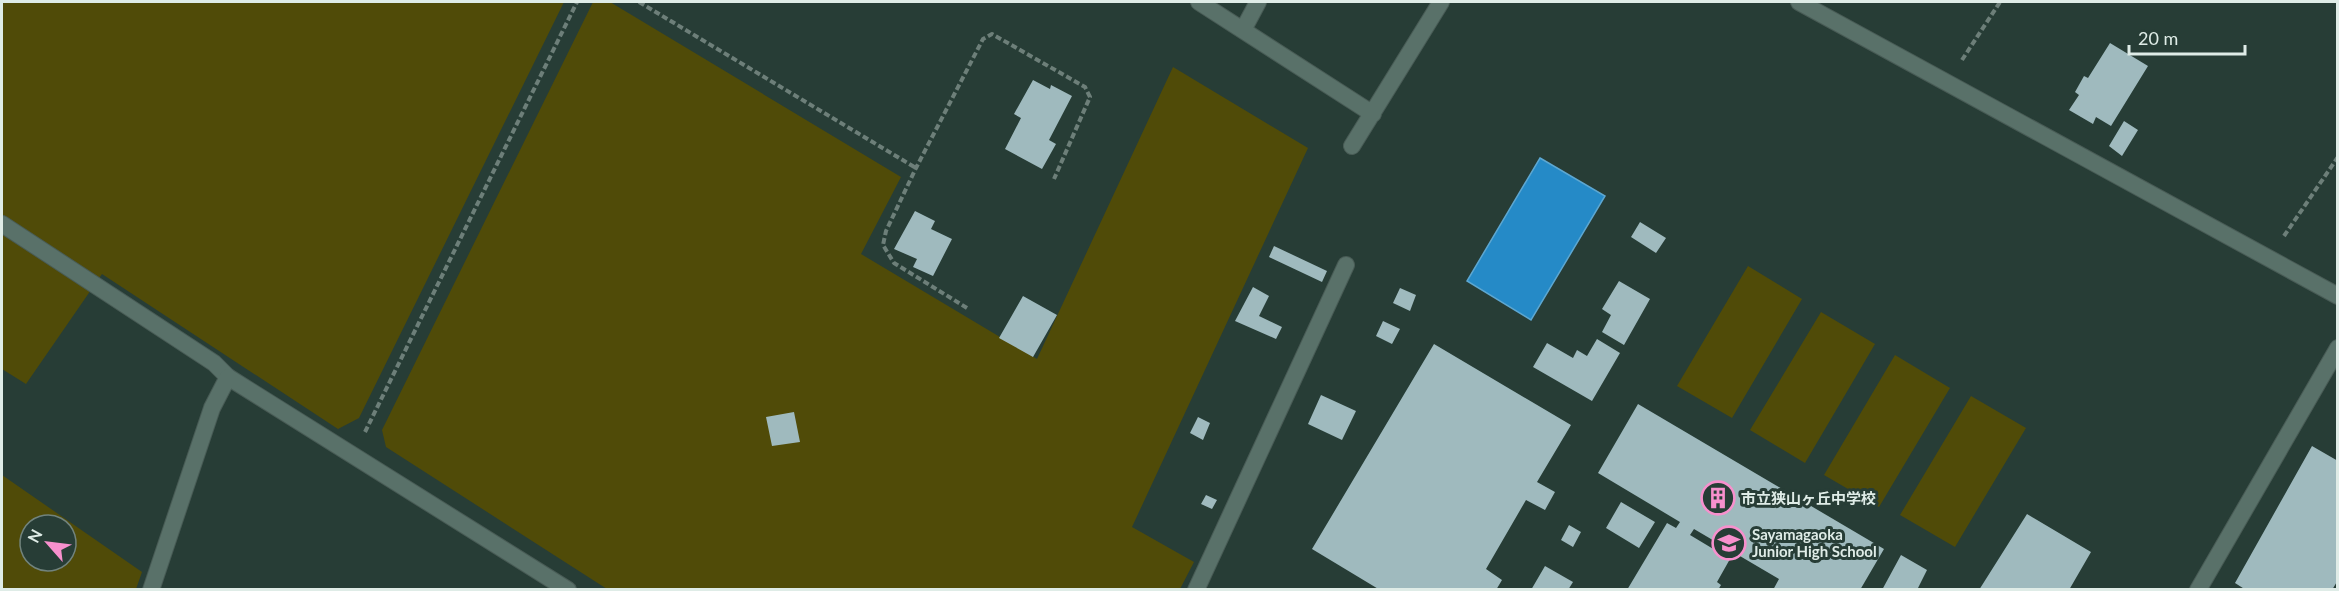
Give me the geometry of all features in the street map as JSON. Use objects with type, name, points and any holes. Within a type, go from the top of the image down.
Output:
[{"type":"street","points":[[1199,2],[1373,114]]},
{"type":"street","points":[[1243,30],[1258,2]]},
{"type":"street","points":[[1352,146],[1441,2]]},
{"type":"street","points":[[1799,2],[2337,296]]},
{"type":"street","points":[[2,224],[214,363],[228,377],[568,590]]},
{"type":"street","points":[[1196,590],[1346,265]]},
{"type":"street","points":[[2198,590],[2337,348]]},
{"type":"street","points":[[152,590],[212,408],[228,377]]},
{"type":"path","points":[[353,454],[577,2]]},
{"type":"path","points":[[639,2],[916,168]]},
{"type":"path","points":[[1947,84],[2001,2]]},
{"type":"path","points":[[967,308],[894,263],[883,245],[886,231],[916,168],[983,39],[992,34],[1084,87],[1090,97],[1054,178]]},
{"type":"path","points":[[2268,258],[2337,157]]},
{"type":"shaded area","points":[[2,2],[564,2],[359,418],[338,429],[102,274],[26,384],[2,369]]},
{"type":"shaded area","points":[[593,2],[610,2],[901,177],[861,254],[1037,359],[1173,67],[1308,148],[1132,527],[1194,562],[1180,589],[607,589],[386,447],[382,430]]},
{"type":"shaded area","points":[[1748,266],[1802,299],[1732,418],[1677,386]]},
{"type":"shaded area","points":[[1821,312],[1875,344],[1805,463],[1750,430]]},
{"type":"shaded area","points":[[1895,355],[1950,388],[1879,507],[1824,475]]},
{"type":"shaded area","points":[[1971,396],[2026,428],[1955,547],[1900,515]]},
{"type":"shaded area","points":[[2,475],[57,513],[18,513],[18,573],[78,573],[78,528],[142,572],[136,589],[2,589]]},
{"type":"water","points":[[1540,158],[1605,196],[1531,320],[1467,281]]},
{"type":"building","points":[[2110,43],[2148,66],[2111,126],[2096,117],[2093,124],[2069,110],[2079,95],[2075,92],[2084,76],[2088,78]]},
{"type":"building","points":[[1033,80],[1050,89],[1051,85],[1072,96],[1049,140],[1056,144],[1042,169],[1005,149],[1021,118],[1014,114]]},
{"type":"building","points":[[2124,121],[2138,130],[2122,156],[2109,146]]},
{"type":"building","points":[[915,211],[935,221],[931,229],[952,239],[933,276],[913,267],[917,259],[894,249]]},
{"type":"building","points":[[1640,222],[1666,238],[1656,253],[1631,237]]},
{"type":"building","points":[[1274,246],[1327,271],[1322,282],[1269,257]]},
{"type":"building","points":[[1619,281],[1650,299],[1624,345],[1602,332],[1611,315],[1602,309]]},
{"type":"building","points":[[1253,287],[1269,296],[1259,316],[1282,327],[1276,339],[1235,321]]},
{"type":"building","points":[[1400,288],[1416,295],[1410,311],[1393,303]]},
{"type":"building","points":[[1023,296],[1057,315],[1033,357],[999,338]]},
{"type":"building","points":[[1383,321],[1400,329],[1392,344],[1376,336]]},
{"type":"building","points":[[1597,339],[1620,353],[1592,401],[1533,367],[1547,343],[1573,358],[1577,350],[1587,356]]},
{"type":"building","points":[[1434,344],[1571,425],[1537,482],[1555,492],[1545,510],[1526,500],[1486,569],[1502,580],[1496,590],[1380,590],[1312,549]]},
{"type":"building","points":[[1321,395],[1356,411],[1342,440],[1308,424]]},
{"type":"building","name":"市立狭山ヶ丘中学校","points":[[1638,404],[1884,549],[1860,590],[1773,590],[1779,579],[1694,529],[1690,535],[1730,559],[1717,582],[1721,585],[1718,590],[1627,590],[1667,523],[1676,528],[1680,522],[1598,473]]},
{"type":"building","points":[[794,412],[800,442],[772,446],[766,417]]},
{"type":"building","points":[[1198,417],[1210,423],[1203,440],[1190,433]]},
{"type":"building","points":[[2312,446],[2338,461],[2338,580],[2332,590],[2246,590],[2235,583]]},
{"type":"building","points":[[1206,495],[1217,500],[1212,509],[1201,504]]},
{"type":"building","points":[[1621,502],[1655,522],[1639,548],[1606,528]]},
{"type":"building","points":[[2027,514],[2091,552],[2069,590],[1979,590]]},
{"type":"building","points":[[1569,525],[1581,532],[1573,547],[1561,540]]},
{"type":"building","points":[[1901,555],[1927,570],[1917,590],[1882,590]]},
{"type":"building","points":[[1545,566],[1573,582],[1568,590],[1531,590]]},
{"type":"place","name":"市立狭山ヶ丘中学校","points":[[1718,498]]},
{"type":"place","name":"Sayamagaoka Junior High School","points":[[1729,543]]}]
